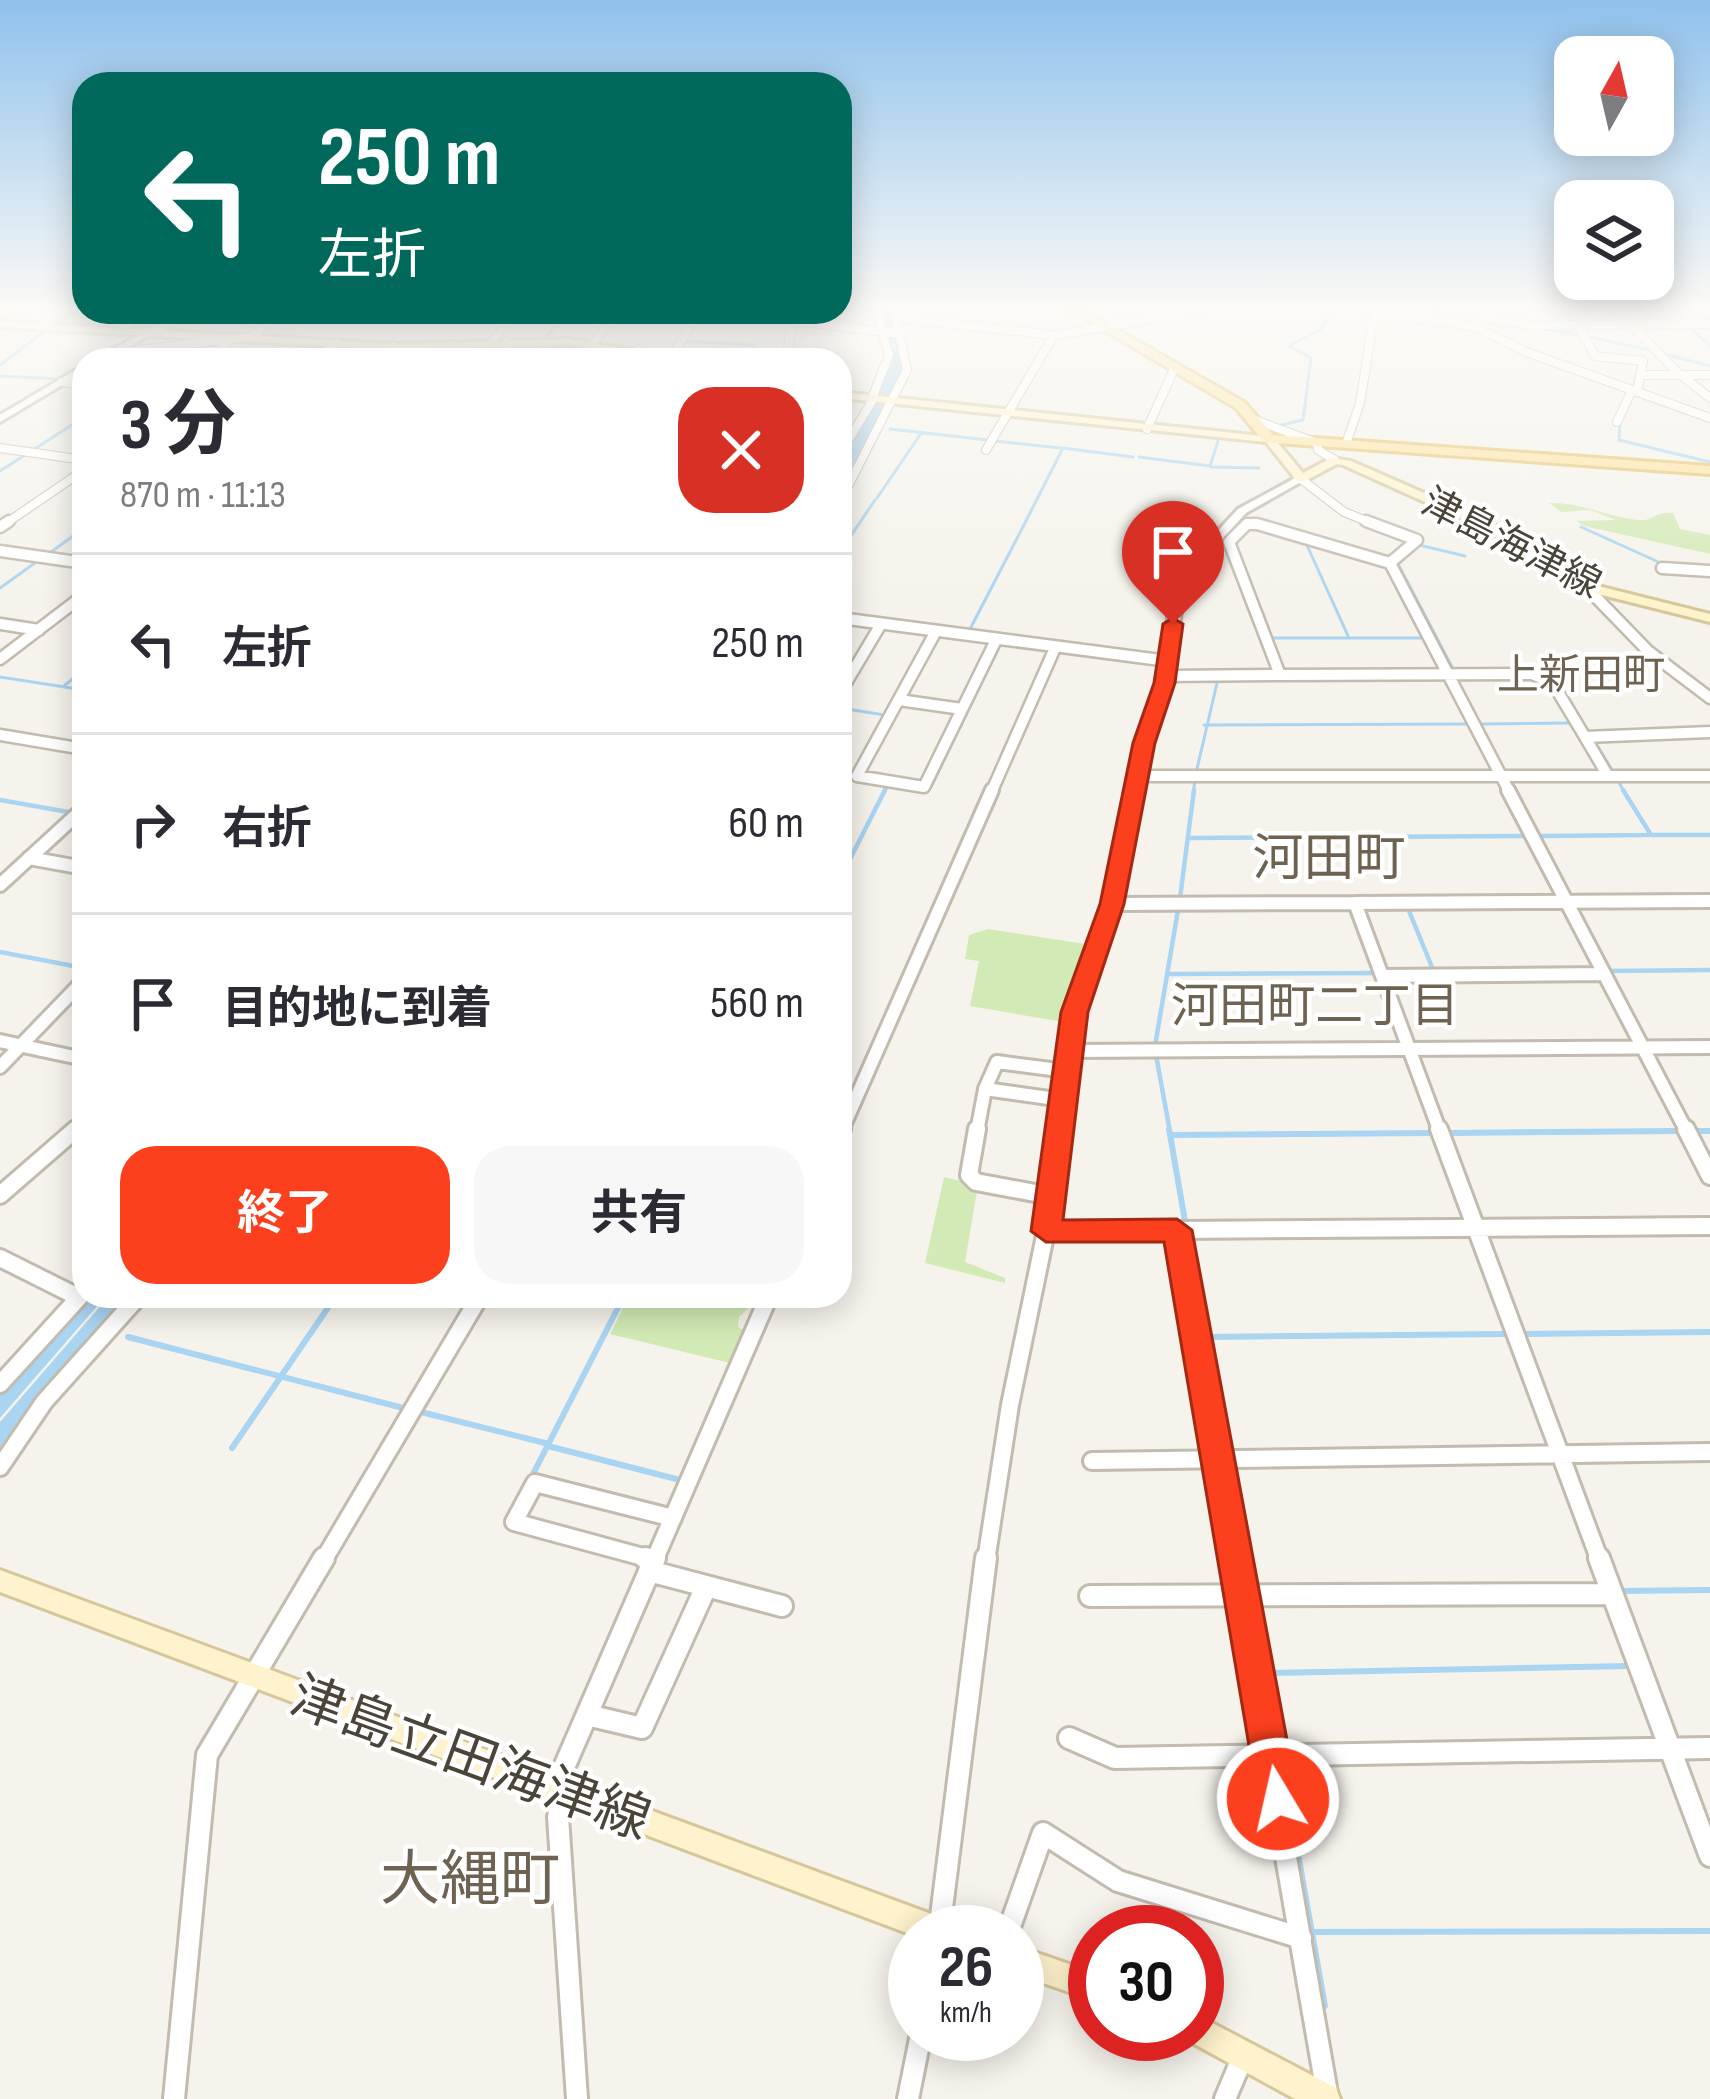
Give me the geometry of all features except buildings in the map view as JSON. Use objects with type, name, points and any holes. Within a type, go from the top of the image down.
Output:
[{"type":"main road","points":[[954,407],[1147,429],[1710,470]]},
{"type":"main road","points":[[1242,407],[1301,479],[1336,460]]},
{"type":"main road","name":"津島海津線","points":[[1336,460],[1482,524],[1586,587],[1710,618]]},
{"type":"main road","name":"津島立田海津線","points":[[0,1581],[888,1913]]},
{"type":"main road","points":[[1224,2044],[1327,2099]]},
{"type":"street","points":[[852,432],[867,407]]},
{"type":"street","points":[[852,478],[888,407]]},
{"type":"street","points":[[986,450],[1011,407]]},
{"type":"street","points":[[1147,429],[1157,407]]},
{"type":"street","points":[[1346,444],[1359,407]]},
{"type":"street","points":[[1617,422],[1625,407]]},
{"type":"street","points":[[1679,407],[1710,418]]},
{"type":"street","points":[[1255,420],[1266,420],[1317,443],[1318,450],[1336,460]]},
{"type":"street","points":[[852,424],[856,424]]},
{"type":"street","points":[[0,448],[72,458]]},
{"type":"street","points":[[0,526],[72,478]]},
{"type":"street","points":[[943,1905],[982,1584],[1015,1365],[1046,1231],[1067,1061],[1083,980],[1112,904],[1144,743],[1167,668],[1177,597],[1192,565],[1242,512],[1301,479],[1344,512],[1417,540],[1390,563]]},
{"type":"street","points":[[1280,675],[1229,542],[1244,526],[1257,524],[1390,563],[1710,1176]]},
{"type":"street","points":[[0,551],[72,561]]},
{"type":"street","points":[[1662,568],[1710,571]]},
{"type":"street","points":[[1586,587],[1648,651],[1710,698]]},
{"type":"street","points":[[0,659],[72,604]]},
{"type":"street","points":[[852,620],[1055,647],[1167,668],[1280,675],[1547,678],[1608,776]]},
{"type":"street","points":[[0,624],[39,630]]},
{"type":"street","points":[[852,673],[881,624]]},
{"type":"street","points":[[935,633],[857,776],[924,787],[996,640]]},
{"type":"street","points":[[852,1107],[1055,647]]},
{"type":"street","points":[[899,700],[962,710]]},
{"type":"street","points":[[1585,737],[1710,732]]},
{"type":"street","points":[[0,735],[72,747]]},
{"type":"street","points":[[1140,776],[1710,776]]},
{"type":"street","points":[[0,885],[6,872],[28,859],[72,819]]},
{"type":"street","points":[[28,859],[72,866]]},
{"type":"street","points":[[1112,904],[1710,901]]},
{"type":"street","points":[[1355,903],[1710,1856]]},
{"type":"street","points":[[1382,976],[1604,974]]},
{"type":"street","points":[[0,1067],[72,993]]},
{"type":"street","points":[[0,1041],[72,1057]]},
{"type":"street","points":[[1051,1196],[976,1181],[969,1175],[989,1069],[997,1062],[1409,1048],[1710,1047]]},
{"type":"street","points":[[985,1089],[1063,1100]]},
{"type":"street","points":[[0,1195],[72,1133]]},
{"type":"street","points":[[1046,1231],[1710,1226]]},
{"type":"street","points":[[1177,1230],[1327,2099]]},
{"type":"street","points":[[0,1258],[72,1291]]},
{"type":"street","points":[[0,1384],[72,1305]]},
{"type":"street","points":[[0,1467],[67,1374],[129,1308]]},
{"type":"street","points":[[174,2099],[207,1755],[473,1308]]},
{"type":"street","points":[[577,2099],[560,1790],[586,1715],[764,1308]]},
{"type":"street","points":[[1092,1461],[1710,1452]]},
{"type":"street","points":[[673,1518],[535,1483],[514,1522],[706,1587],[782,1606]]},
{"type":"street","points":[[586,1715],[642,1728],[706,1587]]},
{"type":"street","points":[[1090,1596],[1612,1594]]},
{"type":"street","points":[[1069,1738],[1115,1758],[1710,1748]]},
{"type":"street","points":[[1018,1905],[1043,1833],[1118,1881],[1301,1938]]},
{"type":"street","points":[[1225,2099],[1244,2054]]},
{"type":"street","points":[[908,2099],[915,2061]]},
{"type":"green space","points":[[1549,503],[1572,505],[1638,520],[1673,513],[1680,529],[1710,535],[1710,554],[1584,526],[1576,521],[1616,520],[1590,510],[1561,512]]},
{"type":"green space","points":[[988,929],[1085,944],[1063,1022],[970,1006],[979,961],[965,959],[969,935]]},
{"type":"green space","points":[[944,1177],[978,1185],[965,1262],[1005,1278],[1005,1283],[925,1263]]},
{"type":"green space","points":[[623,1308],[748,1308],[739,1317],[738,1327],[745,1331],[730,1363],[610,1334]]},
{"type":"water","points":[[868,407],[884,407],[852,470],[852,438]]},
{"type":"water","points":[[76,1308],[96,1308],[0,1418],[0,1393]]},
{"type":"water","points":[[99,1308],[119,1308],[47,1385],[0,1448],[0,1422]]},
{"type":"waterway","points":[[1281,425],[1303,420],[1305,407]]},
{"type":"waterway","points":[[1620,420],[1619,440],[1710,462]]},
{"type":"waterway","points":[[33,450],[72,425]]},
{"type":"waterway","points":[[890,429],[922,433]]},
{"type":"waterway","points":[[877,498],[922,433]]},
{"type":"waterway","points":[[922,433],[988,440]]},
{"type":"waterway","points":[[994,441],[1060,448]]},
{"type":"waterway","points":[[1139,457],[1210,466],[1218,441]]},
{"type":"waterway","points":[[1028,517],[1063,448],[1133,457]]},
{"type":"waterway","points":[[0,471],[25,455]]},
{"type":"waterway","points":[[1211,467],[1259,468]]},
{"type":"waterway","points":[[852,534],[875,500]]},
{"type":"waterway","points":[[969,631],[1027,519]]},
{"type":"waterway","points":[[1581,527],[1663,564]]},
{"type":"waterway","points":[[47,555],[72,537]]},
{"type":"waterway","points":[[1305,541],[1349,638]]},
{"type":"waterway","points":[[1454,671],[1398,564],[1419,545],[1465,556]]},
{"type":"waterway","points":[[0,588],[39,560]]},
{"type":"waterway","points":[[1273,638],[1349,638]]},
{"type":"waterway","points":[[1349,638],[1424,638]]},
{"type":"waterway","points":[[931,787],[1000,645]]},
{"type":"waterway","points":[[0,677],[72,688]]},
{"type":"waterway","points":[[1556,678],[1588,731]]},
{"type":"waterway","points":[[65,685],[72,679]]},
{"type":"waterway","points":[[1207,725],[1218,679]]},
{"type":"waterway","points":[[852,710],[885,715]]},
{"type":"waterway","points":[[1481,724],[1569,723]]},
{"type":"waterway","points":[[1207,725],[1468,724]]},
{"type":"waterway","points":[[1196,773],[1207,725]]},
{"type":"waterway","points":[[1595,742],[1612,770]]},
{"type":"waterway","points":[[1193,793],[1195,781]]},
{"type":"waterway","points":[[1618,781],[1625,793]]},
{"type":"waterway","points":[[884,793],[888,785]]},
{"type":"waterway","points":[[852,855],[885,790]]},
{"type":"waterway","points":[[1180,898],[1194,790]]},
{"type":"waterway","points":[[1623,790],[1651,835],[1710,835]]},
{"type":"waterway","points":[[0,800],[72,813]]},
{"type":"waterway","points":[[1540,836],[1648,835]]},
{"type":"waterway","points":[[1188,838],[1527,836]]},
{"type":"waterway","points":[[1407,906],[1434,972]]},
{"type":"waterway","points":[[1155,1046],[1178,910]]},
{"type":"waterway","points":[[0,952],[72,966]]},
{"type":"waterway","points":[[1609,971],[1710,970]]},
{"type":"waterway","points":[[1168,974],[1376,973]]},
{"type":"waterway","points":[[1156,1055],[1170,1132]]},
{"type":"waterway","points":[[1169,1129],[1170,1135]]},
{"type":"waterway","points":[[1449,1133],[1679,1131],[1508,1132]]},
{"type":"waterway","points":[[1693,1131],[1710,1131]]},
{"type":"waterway","points":[[1170,1135],[1434,1133]]},
{"type":"waterway","points":[[1170,1135],[1185,1221]]},
{"type":"waterway","points":[[1189,1249],[1225,1448]]},
{"type":"waterway","points":[[281,1376],[328,1308]]},
{"type":"waterway","points":[[548,1444],[618,1308]]},
{"type":"waterway","points":[[1521,1334],[1710,1332]]},
{"type":"waterway","points":[[1206,1337],[1509,1334]]},
{"type":"waterway","points":[[128,1337],[281,1376]]},
{"type":"waterway","points":[[232,1448],[281,1376]]},
{"type":"waterway","points":[[281,1376],[407,1409]]},
{"type":"waterway","points":[[417,1411],[548,1444]]},
{"type":"waterway","points":[[532,1476],[548,1444]]},
{"type":"waterway","points":[[548,1446],[680,1480]]},
{"type":"waterway","points":[[1228,1466],[1249,1584]]},
{"type":"waterway","points":[[1616,1591],[1710,1590]]},
{"type":"waterway","points":[[1255,1608],[1278,1737]]},
{"type":"waterway","points":[[1267,1673],[1629,1666]]},
{"type":"waterway","points":[[1282,1764],[1325,2006]]},
{"type":"waterway","points":[[1312,1932],[1710,1931]]},
{"type":"district","name":"上新田町","points":[[1581,674]]},
{"type":"district","name":"河田町","points":[[1329,857]]},
{"type":"district","name":"河田町二丁目","points":[[1315,1005]]},
{"type":"district","name":"大縄町","points":[[470,1878]]},
{"type":"route","points":[[1173,624],[1165,683],[1144,743],[1112,904],[1075,1012],[1046,1231],[1177,1230],[1278,1799]]}]
